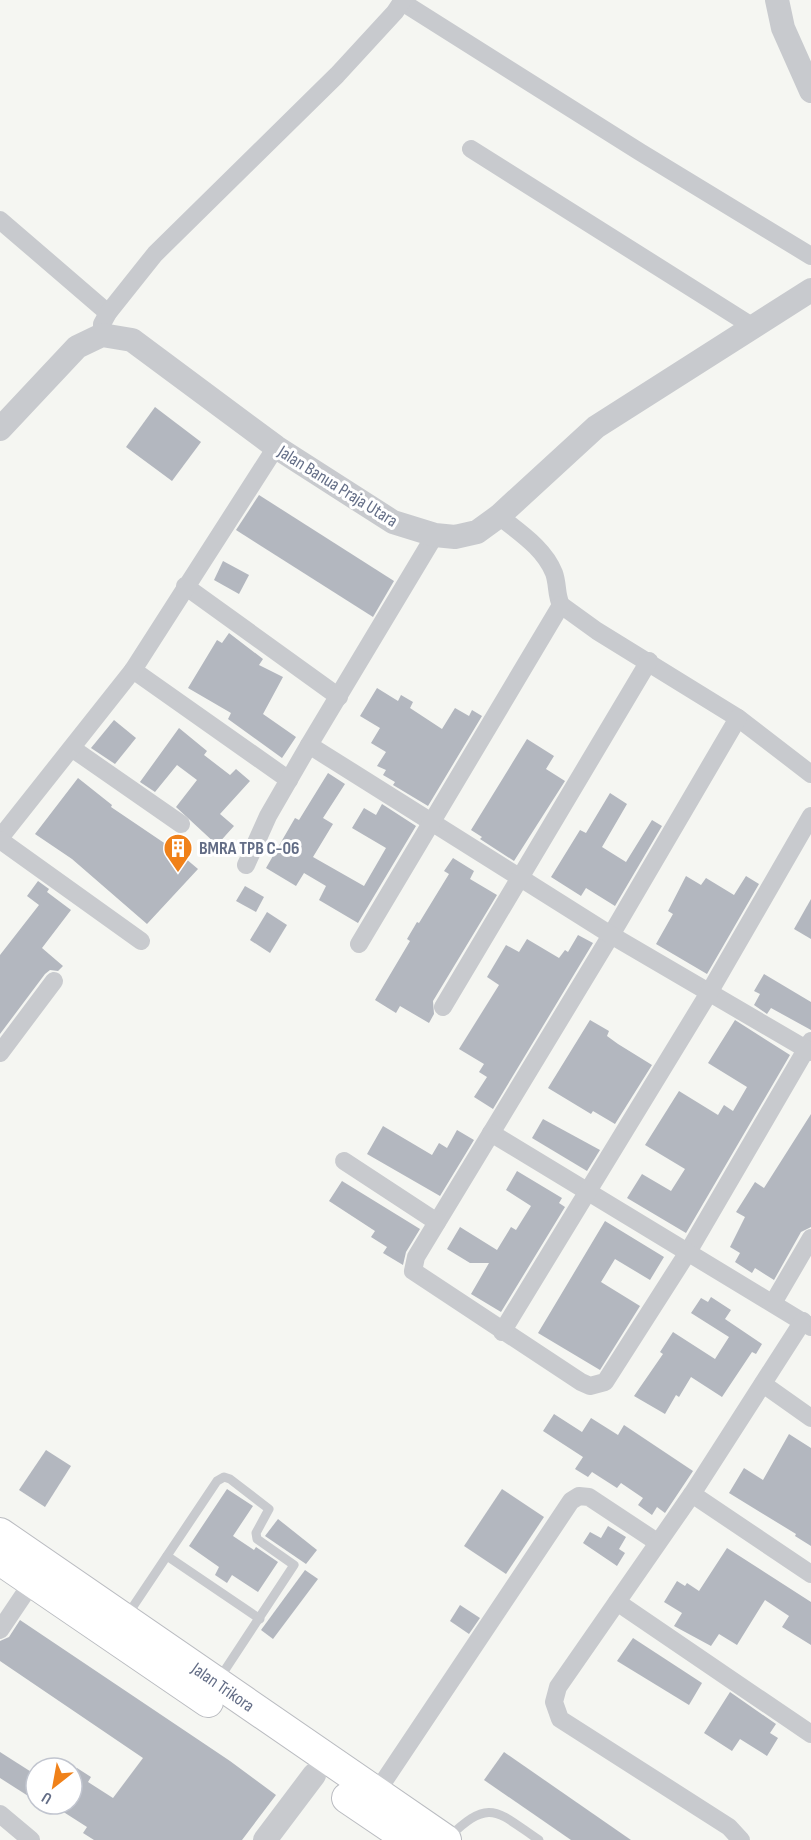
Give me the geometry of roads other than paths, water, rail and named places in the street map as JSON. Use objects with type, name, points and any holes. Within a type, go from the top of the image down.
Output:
[{"type":"main road","name":"Jalan Trikora","points":[[0,1533],[39,1572],[314,1775],[408,1840]]},
{"type":"main road","name":"Jalan Trikora","points":[[0,1560],[39,1572],[126,1618],[216,1683],[446,1840]]},
{"type":"street","points":[[777,0],[783,28],[811,91]]},
{"type":"street","points":[[0,429],[77,347],[105,324],[154,254],[337,75],[395,12],[402,1],[640,152],[811,255]]},
{"type":"street","points":[[471,149],[755,328]]},
{"type":"street","points":[[0,220],[105,324]]},
{"type":"street","name":"Jalan Banua Praja Utara","points":[[105,324],[132,340],[276,447],[393,522],[435,535],[455,537],[477,532],[500,516],[596,427],[755,328],[811,290]]},
{"type":"street","points":[[141,941],[0,839],[133,670],[276,447]]},
{"type":"street","points":[[359,944],[433,824],[561,605],[555,576],[549,562],[537,547],[500,516]]},
{"type":"street","points":[[246,865],[268,816],[435,535]]},
{"type":"street","points":[[185,586],[339,697]]},
{"type":"street","points":[[561,605],[597,631],[738,718],[811,774]]},
{"type":"street","points":[[443,1007],[649,662]]},
{"type":"street","points":[[133,670],[289,780]]},
{"type":"street","points":[[309,745],[611,935],[809,1048],[688,1252],[605,1382],[590,1386],[502,1332],[413,1271],[416,1257],[611,935],[738,718]]},
{"type":"street","points":[[73,749],[181,824]]},
{"type":"street","points":[[502,1332],[710,991],[811,816]]},
{"type":"street","points":[[0,1053],[54,981]]},
{"type":"street","points":[[491,1133],[807,1324],[763,1384],[692,1494],[558,1687],[554,1702],[560,1719],[729,1827],[741,1840]]},
{"type":"street","points":[[344,1161],[437,1222]]},
{"type":"street","points":[[773,1303],[811,1238]]},
{"type":"street","points":[[763,1384],[811,1418]]},
{"type":"street","points":[[692,1494],[811,1574]]},
{"type":"street","points":[[376,1793],[571,1501],[579,1496],[590,1497],[657,1542]]},
{"type":"street","points":[[0,1630],[39,1572]]},
{"type":"street","points":[[617,1602],[811,1734]]},
{"type":"street","points":[[265,1840],[314,1775]]},
{"type":"street","points":[[0,1814],[31,1840]]},
{"type":"lane","points":[[126,1618],[217,1480],[224,1477],[230,1479],[269,1509],[256,1533],[257,1539],[294,1565],[216,1683]]},
{"type":"lane","points":[[167,1556],[260,1619]]},
{"type":"lane","points":[[446,1840],[468,1819],[485,1810],[500,1814],[539,1840]]},
{"type":"place","name":"BMRA TPB C-06","points":[[178,874]]}]
